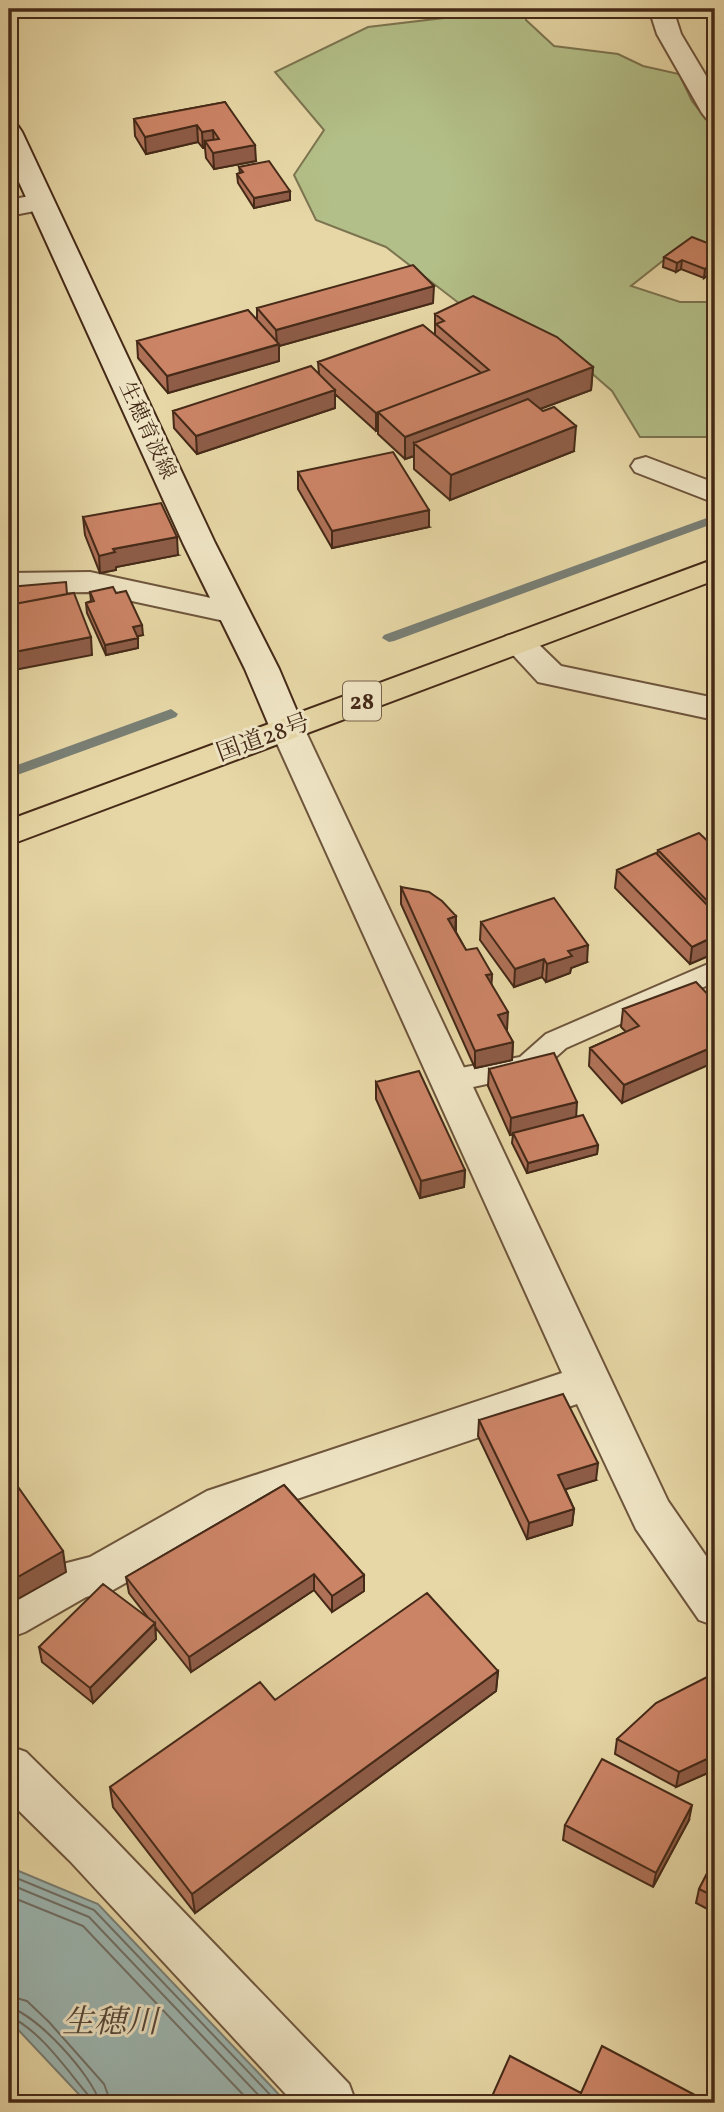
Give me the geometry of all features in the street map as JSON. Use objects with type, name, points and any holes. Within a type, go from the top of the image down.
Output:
[{"type":"highway","name":"国道28号","points":[[9,833],[715,569]]},
{"type":"street","points":[[661,9],[669,34],[715,113]]},
{"type":"street","name":"生穂育波線","points":[[9,132],[588,1382],[652,1515],[715,1606]]},
{"type":"street","points":[[9,208],[40,202]]},
{"type":"street","points":[[646,466],[715,494]]},
{"type":"street","points":[[9,583],[90,582],[234,613]]},
{"type":"street","points":[[518,643],[550,674],[715,709]]},
{"type":"street","points":[[9,1618],[79,1578],[97,1576],[223,1505],[588,1382]]},
{"type":"street","points":[[9,1768],[87,1845],[330,2103]]},
{"type":"lane","points":[[450,1080],[528,1066],[556,1041],[715,971]]},
{"type":"green space","points":[[460,9],[526,9],[526,20],[554,46],[618,54],[643,66],[679,74],[692,101],[715,131],[715,232],[708,248],[679,248],[631,286],[680,302],[712,302],[715,298],[715,437],[640,437],[612,391],[572,356],[460,304],[386,247],[316,220],[294,175],[324,130],[275,72],[368,27],[460,16]]},
{"type":"water","name":"生穂川","points":[[9,1867],[98,1904],[287,2103],[87,2103],[9,2020]]},
{"type":"building","points":[[225,102],[255,145],[213,153],[205,141],[219,139],[213,130],[202,132],[197,125],[145,137],[134,119]]},
{"type":"building","points":[[269,161],[290,191],[254,198],[237,174],[243,172],[239,167]]},
{"type":"building","points":[[692,237],[715,246],[715,261],[705,269],[682,260],[677,263],[664,257]]},
{"type":"building","points":[[413,265],[434,286],[276,330],[257,308]]},
{"type":"building","points":[[473,296],[557,337],[593,367],[405,437],[378,412],[489,370],[436,324],[444,321],[435,314]]},
{"type":"building","points":[[248,310],[279,344],[167,376],[137,341]]},
{"type":"building","points":[[423,325],[481,373],[376,413],[318,362]]},
{"type":"building","points":[[311,366],[335,390],[196,436],[173,411]]},
{"type":"building","points":[[528,399],[543,411],[554,407],[576,426],[451,475],[414,443]]},
{"type":"building","points":[[393,452],[429,510],[332,531],[298,472]]},
{"type":"building","points":[[161,503],[177,537],[113,549],[115,552],[99,556],[83,517]]},
{"type":"building","points":[[66,582],[67,594],[9,605],[9,587]]},
{"type":"building","points":[[113,587],[116,593],[126,591],[142,625],[133,627],[138,638],[105,645],[86,603],[94,601],[90,592]]},
{"type":"building","points":[[74,593],[91,637],[9,653],[9,605]]},
{"type":"building","points":[[699,833],[715,848],[715,909],[658,850]]},
{"type":"building","points":[[656,853],[715,913],[715,936],[692,947],[617,870]]},
{"type":"building","points":[[401,887],[429,892],[456,916],[448,919],[466,950],[477,948],[492,974],[486,975],[508,1012],[498,1015],[513,1042],[475,1051]]},
{"type":"building","points":[[554,898],[588,945],[568,951],[572,956],[547,964],[544,959],[515,969],[481,922]]},
{"type":"building","points":[[696,982],[715,1002],[715,1046],[624,1085],[590,1048],[639,1026],[623,1009]]},
{"type":"building","points":[[554,1053],[577,1102],[511,1118],[489,1069]]},
{"type":"building","points":[[419,1071],[465,1170],[421,1181],[376,1082]]},
{"type":"building","points":[[583,1115],[598,1145],[528,1163],[513,1133]]},
{"type":"building","points":[[563,1394],[598,1463],[558,1475],[574,1509],[529,1523],[479,1420]]},
{"type":"building","points":[[9,1474],[63,1551],[9,1582]]},
{"type":"building","points":[[284,1485],[364,1575],[332,1596],[314,1574],[189,1657],[126,1577]]},
{"type":"building","points":[[103,1584],[155,1623],[90,1688],[39,1647]]},
{"type":"building","points":[[427,1593],[498,1671],[192,1894],[110,1787],[260,1682],[275,1700]]},
{"type":"building","points":[[715,1673],[715,1760],[713,1756],[679,1772],[617,1739],[656,1703]]},
{"type":"building","points":[[602,1759],[692,1805],[656,1873],[565,1825]]},
{"type":"building","points":[[715,1858],[715,1897],[699,1889]]},
{"type":"building","points":[[602,2046],[710,2103],[489,2103],[510,2056],[581,2093]]},
{"type":"waterway","points":[[389,638],[715,519]]},
{"type":"waterway","points":[[9,773],[171,714]]}]
